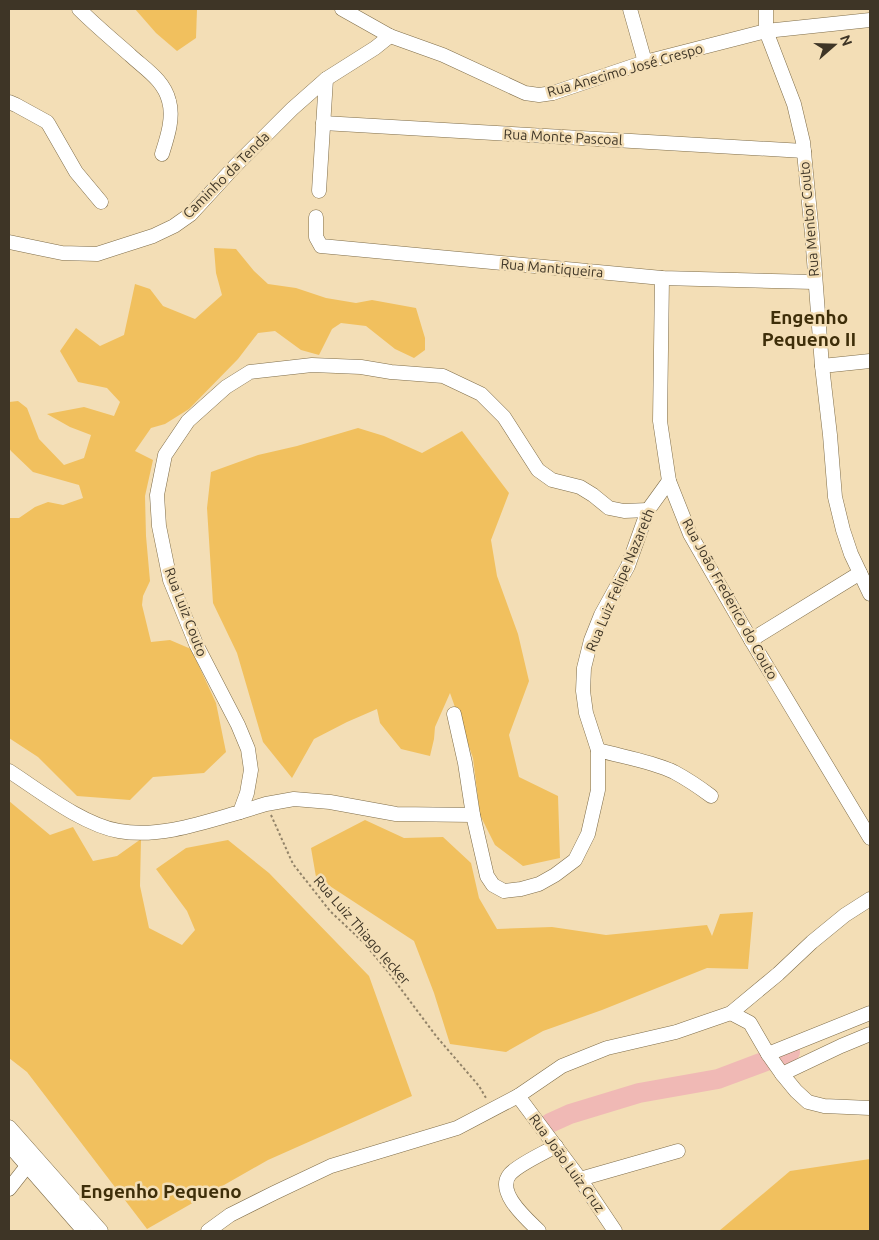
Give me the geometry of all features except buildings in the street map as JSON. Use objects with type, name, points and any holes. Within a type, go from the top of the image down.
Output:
[{"type":"street","points":[[79,9],[153,74],[163,86],[170,102],[170,122],[162,154]]},
{"type":"street","name":"Rua Anecimo José Crespo","points":[[342,9],[390,36],[443,55],[525,93],[538,95],[553,93],[645,62],[766,30],[870,20]]},
{"type":"street","points":[[630,9],[645,62]]},
{"type":"street","name":"Rua Mentor Couto","points":[[766,9],[766,30],[794,104],[804,151],[812,234],[814,282],[835,497],[851,554],[870,594]]},
{"type":"street","name":"Caminho da Tenda","points":[[9,242],[62,254],[97,254],[153,236],[174,226],[191,214],[235,166],[292,109],[326,80],[390,36]]},
{"type":"street","points":[[319,190],[326,80]]},
{"type":"street","points":[[9,102],[49,125],[76,172],[101,202]]},
{"type":"street","name":"Rua Monte Pascoal","points":[[323,123],[804,151]]},
{"type":"street","name":"Rua Mantiqueira","points":[[316,217],[316,237],[320,246],[662,278],[814,282]]},
{"type":"street","name":"Rua João Frederico do Couto","points":[[662,278],[660,421],[668,481],[690,534],[751,640],[870,838]]},
{"type":"street","points":[[822,366],[870,361]]},
{"type":"street","name":"Rua Luiz Couto","points":[[240,812],[247,793],[251,770],[248,749],[238,725],[196,644],[170,580],[158,526],[157,495],[165,455],[188,421],[226,387],[250,372],[312,365],[361,367],[391,372],[442,376],[481,394],[504,417],[538,470],[552,480],[580,488],[593,495],[609,508],[648,510]]},
{"type":"street","name":"Rua Luiz Felipe Nazareth","points":[[454,714],[465,763],[473,815],[487,876],[493,885],[504,891],[521,890],[539,884],[556,875],[575,860],[588,834],[598,790],[598,750],[586,713],[583,691],[584,668],[591,640],[601,615],[628,566],[648,510],[668,481]]},
{"type":"street","points":[[751,640],[860,573]]},
{"type":"street","points":[[598,750],[673,771],[694,783],[711,796]]},
{"type":"street","points":[[9,771],[62,806],[96,824],[119,831],[143,833],[182,828],[266,804],[294,799],[330,802],[396,814],[473,815]]},
{"type":"street","points":[[208,1231],[230,1216],[331,1166],[457,1128],[518,1096],[562,1066],[607,1048],[676,1032],[731,1013],[845,915],[870,899]]},
{"type":"street","points":[[731,1013],[750,1023],[782,1074],[808,1102],[824,1106],[870,1108]]},
{"type":"street","points":[[768,1054],[870,1013]]},
{"type":"street","points":[[782,1074],[870,1034]]},
{"type":"street","name":"Rua João Luiz Cruz","points":[[518,1096],[580,1179],[615,1231]]},
{"type":"street","points":[[9,1127],[31,1162],[84,1231]]},
{"type":"street","points":[[9,1145],[31,1162],[101,1231]]},
{"type":"street","points":[[538,1231],[518,1210],[508,1195],[506,1185],[509,1175],[520,1166],[556,1146]]},
{"type":"street","points":[[580,1179],[678,1151]]},
{"type":"street","points":[[9,1189],[31,1162]]},
{"type":"path","name":"Rua Luiz Thiago Iecker","points":[[266,804],[293,864],[330,911],[364,943],[389,973],[436,1036],[479,1086],[493,1109]]},
{"type":"shaded area","points":[[135,9],[197,9],[196,38],[177,51],[156,33]]},
{"type":"shaded area","points":[[214,248],[236,249],[254,271],[268,284],[296,288],[326,298],[356,303],[372,300],[416,308],[425,338],[425,350],[414,358],[395,349],[366,326],[341,323],[332,329],[319,355],[301,350],[275,331],[258,333],[238,359],[189,409],[165,424],[151,428],[135,451],[153,460],[145,496],[150,581],[143,596],[142,605],[151,642],[170,640],[191,649],[216,703],[226,752],[204,773],[153,777],[130,800],[77,796],[38,757],[9,738],[9,518],[19,518],[35,507],[48,502],[63,505],[83,498],[79,485],[33,472],[11,451],[9,448],[9,402],[18,401],[27,408],[39,439],[64,465],[84,458],[91,435],[70,427],[47,414],[84,407],[114,416],[120,402],[107,388],[78,382],[60,351],[76,328],[100,346],[124,335],[135,284],[150,289],[163,306],[195,319],[222,295],[216,273]]},
{"type":"shaded area","points":[[358,428],[384,436],[422,453],[462,431],[509,493],[491,540],[497,576],[518,634],[529,681],[509,735],[519,777],[558,796],[560,858],[523,866],[495,845],[480,815],[473,758],[450,693],[435,727],[430,756],[401,749],[380,723],[377,709],[314,739],[292,778],[263,742],[237,653],[213,603],[207,508],[211,472],[258,455]]},
{"type":"shaded area","points":[[9,801],[50,835],[73,827],[93,861],[117,856],[141,839],[140,886],[149,928],[182,945],[195,930],[187,911],[156,869],[186,848],[228,840],[269,873],[369,976],[412,1096],[268,1160],[147,1229],[27,1072],[9,1058]]},
{"type":"shaded area","points":[[365,820],[404,838],[443,837],[471,863],[479,898],[497,929],[552,927],[606,935],[707,925],[712,936],[720,914],[753,912],[748,969],[707,968],[602,1010],[543,1031],[506,1052],[450,1044],[434,993],[414,941],[316,877],[311,848]]},
{"type":"shaded area","points":[[870,1159],[870,1231],[719,1231],[790,1171]]},
{"type":"waterway","points":[[550,1123],[570,1114],[639,1093],[718,1079],[790,1052]]},
{"type":"district","name":"Engenho Pequeno II","points":[[809,328]]},
{"type":"district","name":"Engenho Pequeno","points":[[161,1191]]}]
